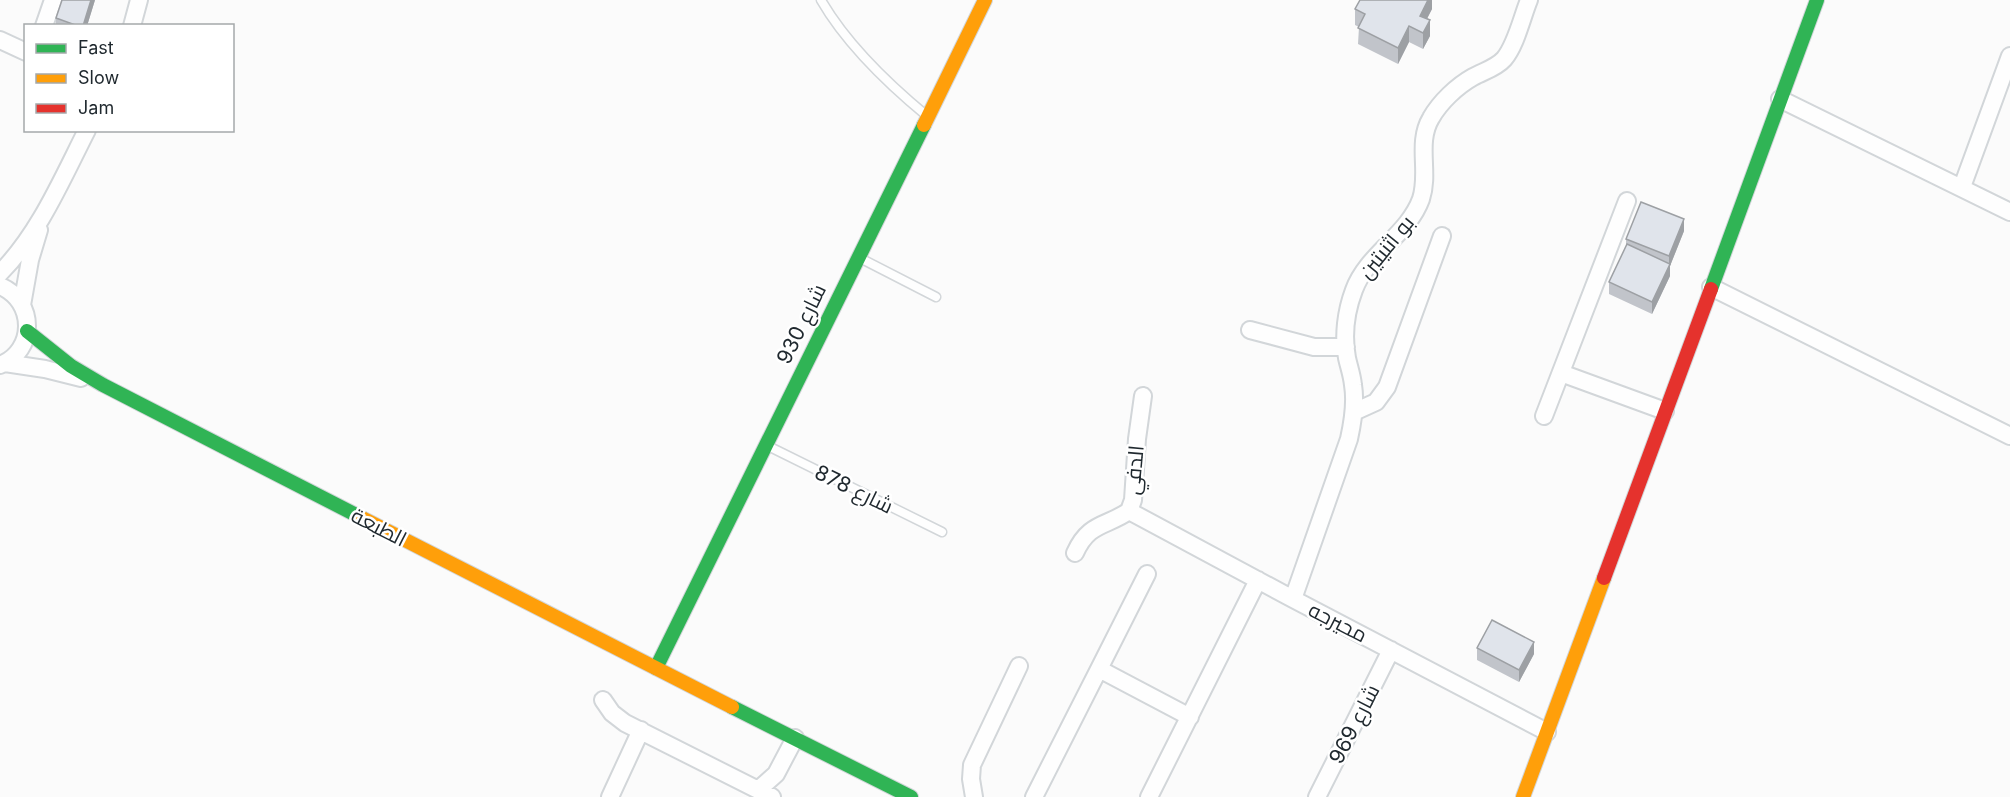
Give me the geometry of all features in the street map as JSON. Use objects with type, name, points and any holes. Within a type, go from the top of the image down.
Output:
[{"type":"street","points":[[45,24],[53,0]]},
{"type":"street","points":[[133,24],[139,0]]},
{"type":"street","name":"شارع 930","points":[[656,668],[986,0]]},
{"type":"street","name":"بو اثنيتين","points":[[1293,599],[1349,439],[1354,412],[1353,384],[1346,347],[1348,313],[1359,279],[1408,222],[1421,198],[1425,170],[1424,138],[1431,118],[1457,88],[1496,67],[1503,60],[1513,44],[1529,0]]},
{"type":"street","points":[[1523,797],[1817,0]]},
{"type":"street","points":[[0,40],[24,51]]},
{"type":"street","points":[[1962,187],[2010,56]]},
{"type":"street","points":[[1780,99],[2010,212]]},
{"type":"street","points":[[0,273],[18,253],[45,213],[86,132]]},
{"type":"street","points":[[1544,416],[1627,201]]},
{"type":"street","points":[[22,305],[30,260],[45,213]]},
{"type":"street","points":[[1354,412],[1376,402],[1388,387],[1442,237]]},
{"type":"street","points":[[0,286],[11,292],[22,305],[26,314],[27,331],[26,339],[18,353],[2,364]]},
{"type":"street","points":[[1711,287],[2010,436]]},
{"type":"street","points":[[1250,330],[1314,347],[1346,347]]},
{"type":"street","name":"الطبعة","points":[[27,331],[71,366],[103,385],[911,797]]},
{"type":"street","points":[[2,364],[45,369],[103,385]]},
{"type":"street","points":[[1561,373],[1665,411]]},
{"type":"street","name":"الدفي","points":[[1075,553],[1084,537],[1092,529],[1129,510],[1133,500],[1143,396]]},
{"type":"street","name":"محيرجه","points":[[1129,510],[1547,732]]},
{"type":"street","points":[[1034,797],[1147,574]]},
{"type":"street","points":[[1149,797],[1258,580]]},
{"type":"street","name":"شارع 969","points":[[1317,797],[1391,650]]},
{"type":"street","points":[[974,797],[971,779],[972,765],[1019,666]]},
{"type":"street","points":[[1099,669],[1190,717]]},
{"type":"street","points":[[603,700],[618,718],[765,793],[795,738]]},
{"type":"street","points":[[610,797],[641,730]]},
{"type":"lane","points":[[821,0],[834,22],[850,41],[902,96],[927,116]]},
{"type":"lane","points":[[858,257],[936,297]]},
{"type":"lane","name":"شارع 878","points":[[765,445],[942,532]]},
{"type":"building","points":[[62,0],[91,0],[84,24],[72,24],[56,18]]},
{"type":"building","points":[[1360,0],[1428,0],[1420,16],[1430,20],[1423,33],[1409,26],[1398,48],[1358,28],[1365,14],[1355,9]]},
{"type":"building","points":[[1641,202],[1684,219],[1669,256],[1626,239]]},
{"type":"building","points":[[1627,244],[1670,264],[1652,302],[1609,282]]},
{"type":"building","points":[[1492,620],[1534,642],[1519,670],[1477,648]]},
{"type":"traffic: fast","points":[[1711,289],[1817,0]]},
{"type":"traffic: fast","points":[[656,668],[924,125]]},
{"type":"traffic: fast","points":[[27,331],[71,366],[103,385],[362,518]]},
{"type":"traffic: fast","points":[[732,707],[911,797]]},
{"type":"traffic: slow","points":[[924,125],[985,0]]},
{"type":"traffic: slow","points":[[362,518],[732,707]]},
{"type":"traffic: slow","points":[[1523,797],[1604,578]]},
{"type":"traffic: jam","points":[[1604,578],[1711,289]]}]
